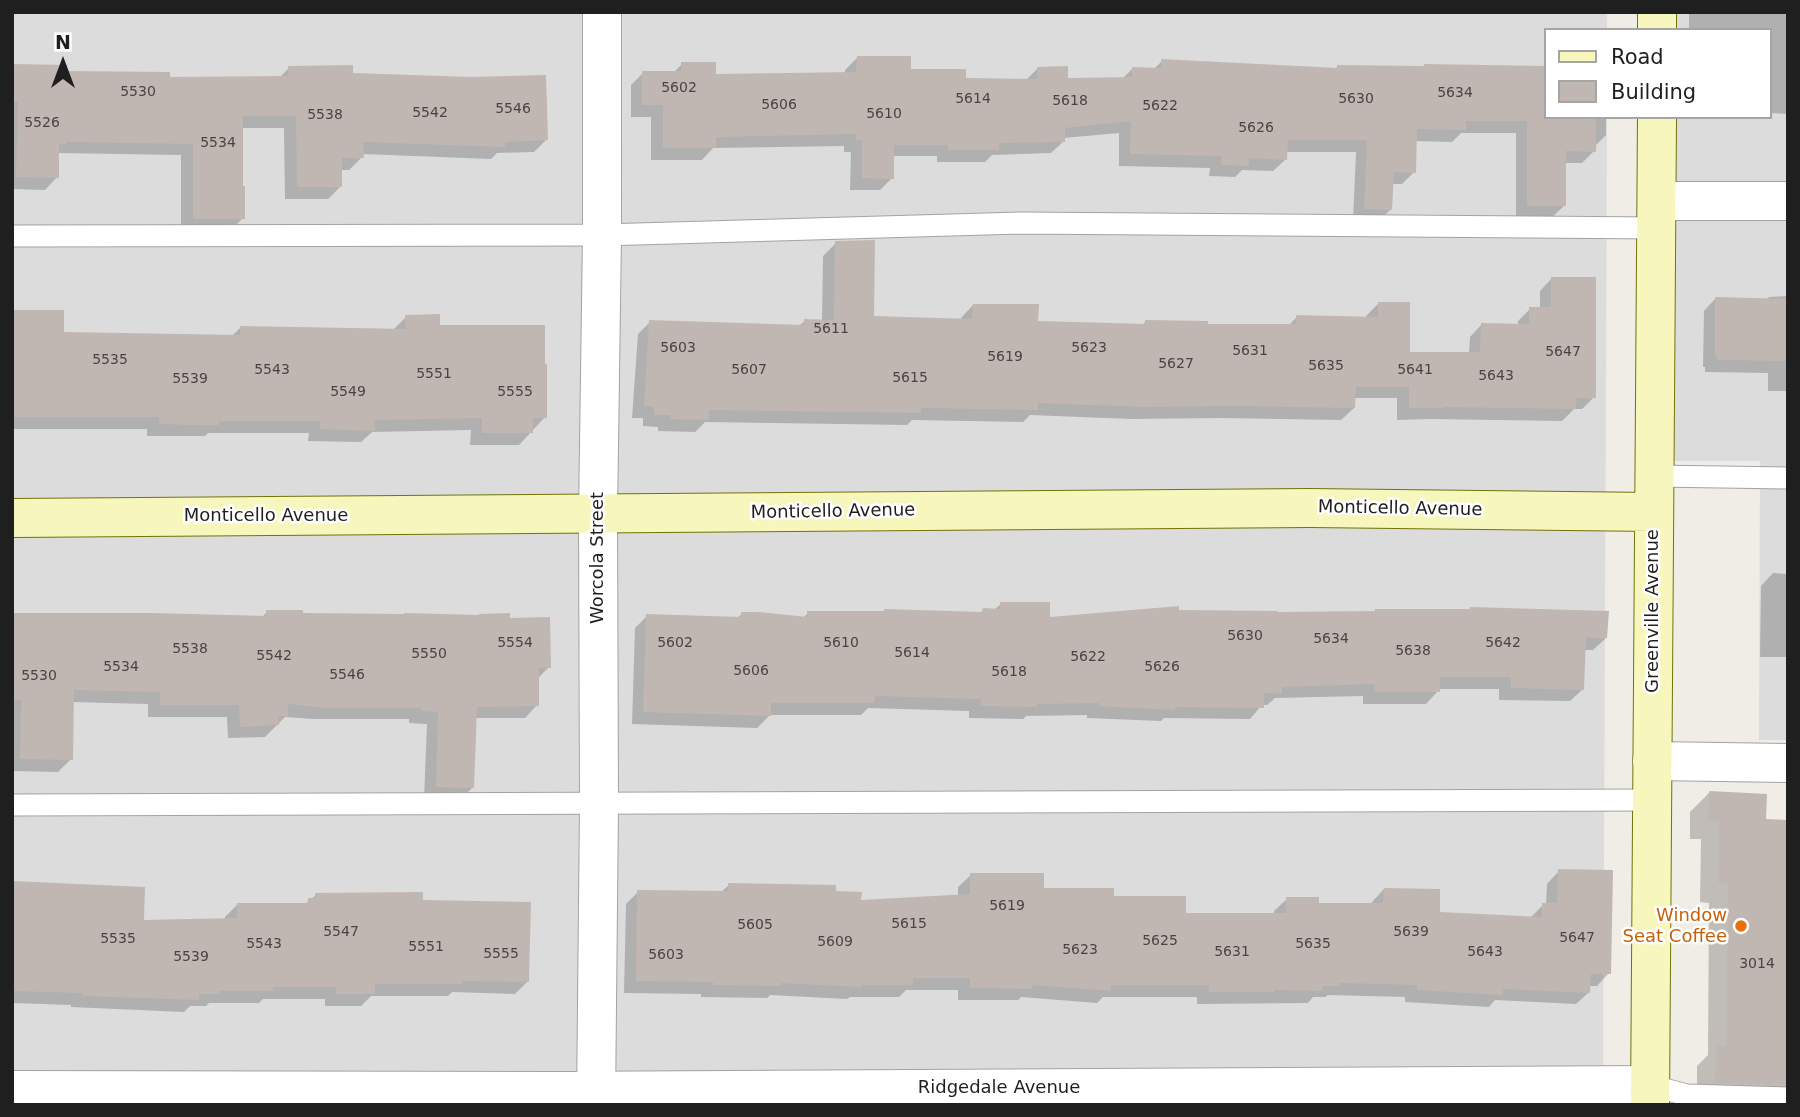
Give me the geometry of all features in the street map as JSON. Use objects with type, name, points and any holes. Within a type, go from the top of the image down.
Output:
[{"type":"street","name":"Worcola Street","points":[[596,1097],[602,12]]},
{"type":"street","name":"Greenville Avenue","points":[[1649,1095],[1657,119]]},
{"type":"street","points":[[1658,214],[1788,201]]},
{"type":"street","name":"Monticello Avenue","points":[[12,518],[1310,508],[1655,494]]},
{"type":"street","points":[[1652,761],[1788,763]]},
{"type":"street","name":"Ridgedale Avenue","points":[[12,1090],[596,1097],[1649,1095]]},
{"type":"lane","points":[[12,236],[602,235],[1021,223],[1658,214]]},
{"type":"lane","points":[[1655,494],[1788,478]]},
{"type":"lane","points":[[12,805],[1652,800]]},
{"type":"lane","points":[[1649,1095],[1788,1098]]},
{"type":"shaded area","points":[[12,12],[1607,12],[1607,28],[1545,28],[1545,119],[1607,119],[1603,1105],[12,1105]]},
{"type":"shaded area","points":[[1674,12],[1788,12],[1788,740],[1759,740],[1760,461],[1673,461],[1673,119],[1772,119],[1772,28],[1674,28]]},
{"type":"building","points":[[857,56],[911,56],[911,69],[966,69],[966,78],[1037,79],[1037,67],[1068,66],[1068,78],[1132,77],[1132,67],[1161,68],[1161,59],[1337,68],[1337,65],[1424,64],[1545,66],[1545,119],[1596,119],[1596,152],[1566,151],[1566,206],[1527,206],[1527,121],[1466,121],[1466,130],[1417,129],[1416,173],[1394,172],[1392,210],[1364,209],[1367,140],[1288,140],[1287,160],[1249,158],[1249,166],[1221,165],[1221,156],[1130,154],[1131,121],[1065,128],[1065,142],[999,143],[999,150],[948,150],[948,145],[894,145],[894,179],[862,178],[862,140],[856,140],[856,134],[716,137],[716,148],[663,148],[663,105],[642,105],[642,71],[681,71],[681,62],[716,62],[716,74],[856,72]]},
{"type":"building","points":[[12,64],[67,65],[67,71],[170,72],[170,77],[288,76],[288,66],[353,65],[353,73],[471,77],[546,75],[548,140],[505,142],[505,147],[363,142],[364,158],[342,158],[342,187],[297,187],[296,116],[243,116],[245,219],[193,219],[193,144],[66,142],[66,145],[59,144],[59,178],[16,177],[18,102],[12,102]]},
{"type":"building","points":[[875,240],[874,316],[972,319],[973,304],[1039,304],[1038,321],[1145,324],[1145,320],[1208,321],[1208,324],[1296,324],[1296,315],[1378,317],[1378,302],[1410,302],[1410,352],[1480,352],[1481,323],[1529,324],[1529,307],[1551,307],[1551,277],[1596,277],[1596,398],[1576,398],[1576,409],[1409,408],[1409,387],[1356,387],[1355,408],[1144,407],[1038,403],[1038,410],[921,408],[921,413],[709,410],[709,420],[670,419],[670,415],[654,415],[654,407],[644,406],[649,320],[804,325],[804,319],[834,320],[835,241]]},
{"type":"building","points":[[1715,297],[1788,299],[1788,361],[1717,360]]},
{"type":"building","points":[[12,310],[64,310],[64,332],[240,335],[240,326],[406,329],[405,315],[440,314],[440,325],[545,325],[547,418],[533,418],[533,433],[482,433],[482,418],[375,420],[375,431],[320,429],[320,421],[219,421],[219,425],[196,425],[159,424],[159,417],[12,417]]},
{"type":"building","points":[[1000,602],[1050,602],[1050,617],[1179,606],[1179,610],[1278,612],[1470,607],[1609,611],[1607,638],[1586,637],[1584,690],[1511,688],[1511,677],[1440,677],[1440,692],[1375,692],[1375,684],[1282,687],[1282,694],[1264,693],[1264,708],[1175,707],[1175,710],[1099,706],[1099,703],[1037,704],[1037,707],[981,706],[981,699],[875,696],[875,703],[771,703],[771,716],[643,712],[646,614],[741,617],[741,612],[759,612],[807,617],[807,611],[884,609],[982,612],[983,608],[1000,609]]},
{"type":"building","points":[[266,610],[303,610],[303,613],[510,613],[510,618],[550,617],[551,668],[539,668],[539,706],[477,707],[474,788],[436,787],[438,712],[421,711],[421,708],[326,708],[288,704],[288,716],[279,716],[279,725],[240,727],[239,705],[160,705],[160,692],[74,690],[73,760],[20,759],[21,700],[12,700],[12,613],[266,616]]},
{"type":"building","points":[[1709,791],[1767,794],[1766,819],[1788,820],[1788,1085],[1715,1083],[1716,1045],[1726,1046],[1728,884],[1718,883],[1719,821],[1708,821]]},
{"type":"building","points":[[1558,869],[1613,870],[1611,974],[1591,974],[1590,993],[1503,989],[1503,995],[1417,990],[1417,985],[1340,983],[1340,986],[1322,986],[1322,991],[1274,992],[1209,992],[1209,985],[1111,985],[1111,991],[1032,985],[1032,989],[970,988],[970,978],[913,978],[913,985],[862,987],[636,981],[637,890],[728,891],[728,883],[836,885],[836,891],[862,892],[861,900],[970,894],[970,873],[1044,873],[1044,888],[1114,888],[1114,896],[1186,896],[1186,913],[1286,913],[1286,897],[1319,897],[1319,903],[1383,903],[1384,888],[1440,889],[1440,912],[1542,917],[1542,903],[1557,903]]},
{"type":"building","points":[[12,881],[145,887],[144,920],[237,918],[237,903],[308,903],[308,898],[315,898],[315,893],[423,892],[423,900],[531,902],[529,982],[375,984],[375,994],[336,994],[336,987],[273,987],[273,991],[220,991],[220,994],[199,994],[199,1000],[12,991]]},
{"type":"place","name":"Window Seat Coffee","points":[[1741,926]]}]
